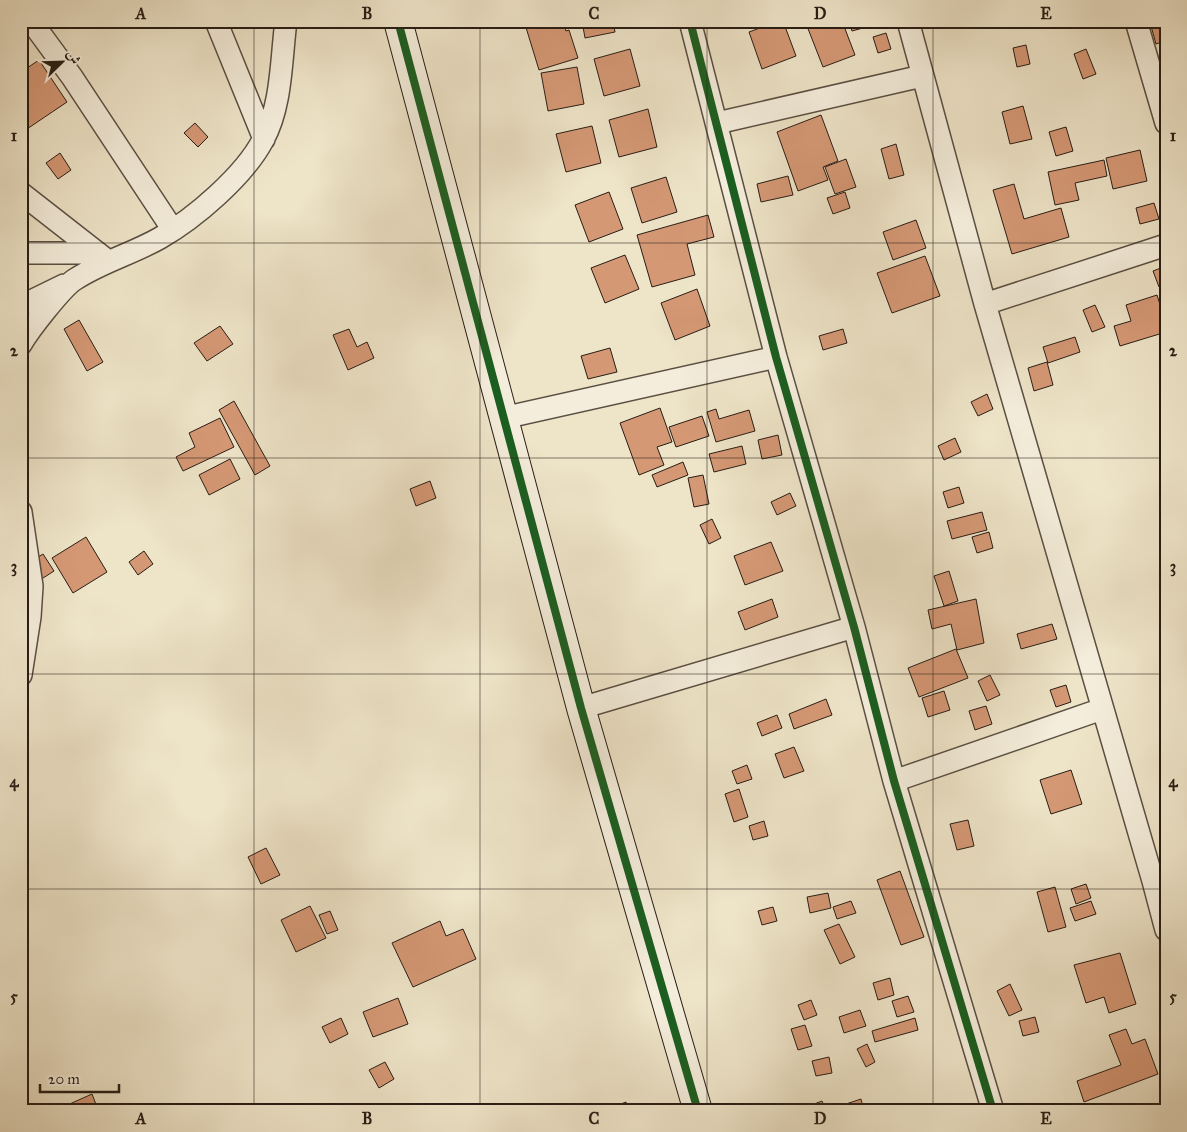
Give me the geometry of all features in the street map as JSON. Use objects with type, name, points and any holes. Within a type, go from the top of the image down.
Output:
[{"type":"street","points":[[31,21],[72,77],[172,230]]},
{"type":"street","points":[[216,21],[264,139]]},
{"type":"street","points":[[21,344],[28,332],[73,281],[103,257],[158,239],[172,230],[244,169],[264,139],[276,102],[286,21]]},
{"type":"street","points":[[398,21],[581,708],[698,1111]]},
{"type":"street","points":[[690,21],[776,357],[854,627],[894,781],[994,1111]]},
{"type":"street","points":[[908,21],[985,304],[1102,709],[1160,879],[1166,930]]},
{"type":"street","points":[[1136,21],[1166,123]]},
{"type":"street","points":[[717,123],[922,76]]},
{"type":"street","points":[[21,193],[103,257]]},
{"type":"street","points":[[985,304],[1166,245]]},
{"type":"street","points":[[21,253],[103,257]]},
{"type":"street","points":[[21,306],[73,281]]},
{"type":"street","points":[[503,418],[776,357]]},
{"type":"street","points":[[21,512],[32,586],[30,617],[21,675]]},
{"type":"street","points":[[581,708],[854,627]]},
{"type":"street","points":[[894,781],[1102,709]]},
{"type":"building","points":[[524,21],[563,21],[566,31],[569,30],[578,58],[539,70]]},
{"type":"building","points":[[582,21],[613,21],[615,32],[585,38]]},
{"type":"building","points":[[783,21],[796,56],[762,69],[749,32]]},
{"type":"building","points":[[805,21],[842,21],[855,55],[823,67]]},
{"type":"building","points":[[849,21],[880,21],[881,23],[852,31]]},
{"type":"building","points":[[1166,22],[1166,41],[1156,44],[1151,26]]},
{"type":"building","points":[[886,33],[891,49],[878,53],[873,37]]},
{"type":"building","points":[[1026,45],[1030,64],[1017,67],[1013,48]]},
{"type":"building","points":[[630,49],[640,86],[604,96],[594,59]]},
{"type":"building","points":[[1086,49],[1096,74],[1083,79],[1074,54]]},
{"type":"building","points":[[39,60],[67,102],[21,133],[21,72]]},
{"type":"building","points":[[577,67],[584,104],[548,111],[541,73]]},
{"type":"building","points":[[1023,106],[1032,139],[1010,144],[1002,112]]},
{"type":"building","points":[[648,109],[657,147],[619,157],[609,120]]},
{"type":"building","points":[[821,115],[838,161],[823,167],[828,180],[798,191],[777,132]]},
{"type":"building","points":[[195,123],[208,137],[198,147],[184,133]]},
{"type":"building","points":[[592,126],[601,163],[566,172],[556,134]]},
{"type":"building","points":[[1066,127],[1073,151],[1056,156],[1049,132]]},
{"type":"building","points":[[896,144],[904,175],[889,179],[881,149]]},
{"type":"building","points":[[1140,150],[1147,181],[1113,189],[1106,158]]},
{"type":"building","points":[[60,153],[71,170],[58,179],[46,163]]},
{"type":"building","points":[[846,159],[856,187],[835,194],[825,167]]},
{"type":"building","points":[[1104,160],[1107,176],[1075,183],[1079,200],[1055,205],[1048,172]]},
{"type":"building","points":[[788,176],[793,195],[761,202],[757,184]]},
{"type":"building","points":[[666,177],[677,212],[642,223],[631,188]]},
{"type":"building","points":[[1014,184],[1024,219],[1061,208],[1069,237],[1012,254],[993,190]]},
{"type":"building","points":[[609,192],[623,229],[589,242],[575,205]]},
{"type":"building","points":[[845,192],[850,208],[833,214],[827,198]]},
{"type":"building","points":[[1154,203],[1159,219],[1140,224],[1136,208]]},
{"type":"building","points":[[708,215],[714,237],[687,244],[695,275],[652,287],[637,235]]},
{"type":"building","points":[[916,220],[926,248],[893,260],[883,232]]},
{"type":"building","points":[[625,255],[639,289],[605,303],[591,268]]},
{"type":"building","points":[[925,256],[940,296],[892,313],[877,273]]},
{"type":"building","points":[[1166,266],[1166,284],[1159,287],[1153,271]]},
{"type":"building","points":[[697,289],[710,326],[675,340],[661,303]]},
{"type":"building","points":[[1157,295],[1166,323],[1166,332],[1120,346],[1114,326],[1131,321],[1126,305]]},
{"type":"building","points":[[1095,305],[1105,327],[1092,332],[1083,310]]},
{"type":"building","points":[[79,320],[103,362],[87,371],[64,329]]},
{"type":"building","points":[[220,326],[233,344],[207,361],[194,343]]},
{"type":"building","points":[[349,329],[357,347],[367,342],[374,358],[348,370],[333,335]]},
{"type":"building","points":[[843,329],[847,343],[823,350],[819,336]]},
{"type":"building","points":[[1075,337],[1080,352],[1048,363],[1043,347]]},
{"type":"building","points":[[610,348],[617,372],[588,379],[581,356]]},
{"type":"building","points":[[1047,362],[1053,385],[1034,391],[1028,368]]},
{"type":"building","points":[[987,394],[993,409],[978,416],[971,402]]},
{"type":"building","points":[[234,401],[270,466],[255,475],[219,410]]},
{"type":"building","points":[[660,408],[672,442],[657,447],[664,465],[639,475],[620,423]]},
{"type":"building","points":[[716,409],[719,419],[749,410],[755,431],[716,442],[707,412]]},
{"type":"building","points":[[702,416],[709,436],[676,447],[669,427]]},
{"type":"building","points":[[220,418],[234,447],[183,471],[176,457],[195,447],[189,433]]},
{"type":"building","points":[[778,435],[782,455],[762,459],[758,440]]},
{"type":"building","points":[[955,438],[961,452],[944,460],[938,446]]},
{"type":"building","points":[[742,446],[746,464],[714,472],[709,454]]},
{"type":"building","points":[[230,459],[240,479],[209,495],[199,475]]},
{"type":"building","points":[[683,462],[688,475],[657,487],[652,475]]},
{"type":"building","points":[[703,475],[709,504],[694,507],[688,478]]},
{"type":"building","points":[[430,481],[436,498],[416,506],[410,489]]},
{"type":"building","points":[[959,487],[964,503],[948,508],[943,492]]},
{"type":"building","points":[[790,493],[796,506],[777,515],[771,502]]},
{"type":"building","points":[[982,512],[987,530],[952,539],[947,521]]},
{"type":"building","points":[[712,519],[721,538],[709,544],[700,525]]},
{"type":"building","points":[[989,532],[993,548],[977,553],[972,537]]},
{"type":"building","points":[[86,537],[107,572],[73,593],[52,558]]},
{"type":"building","points":[[771,542],[783,571],[745,585],[734,556]]},
{"type":"building","points":[[144,551],[153,564],[138,575],[129,562]]},
{"type":"building","points":[[43,554],[54,571],[40,580],[29,563]]},
{"type":"building","points":[[949,571],[958,601],[944,606],[934,576]]},
{"type":"building","points":[[772,599],[778,617],[745,630],[738,612]]},
{"type":"building","points":[[976,599],[984,643],[957,650],[951,624],[932,629],[928,610]]},
{"type":"building","points":[[1052,624],[1057,639],[1021,649],[1017,634]]},
{"type":"building","points":[[956,649],[968,678],[919,697],[908,668]]},
{"type":"building","points":[[990,675],[1000,695],[987,701],[978,681]]},
{"type":"building","points":[[1066,685],[1071,702],[1056,707],[1050,690]]},
{"type":"building","points":[[944,691],[950,710],[928,717],[922,698]]},
{"type":"building","points":[[826,699],[832,715],[794,729],[789,714]]},
{"type":"building","points":[[986,706],[992,724],[975,730],[969,711]]},
{"type":"building","points":[[777,715],[782,728],[762,736],[757,723]]},
{"type":"building","points":[[794,747],[804,771],[784,778],[775,754]]},
{"type":"building","points":[[747,765],[752,779],[737,784],[732,771]]},
{"type":"building","points":[[1071,770],[1082,804],[1051,814],[1040,780]]},
{"type":"building","points":[[739,789],[748,817],[734,822],[725,794]]},
{"type":"building","points":[[968,820],[974,846],[957,850],[950,824]]},
{"type":"building","points":[[764,821],[768,836],[753,840],[749,826]]},
{"type":"building","points":[[266,848],[280,875],[261,884],[248,857]]},
{"type":"building","points":[[900,871],[924,937],[901,945],[877,880]]},
{"type":"building","points":[[1086,884],[1091,898],[1076,904],[1071,889]]},
{"type":"building","points":[[1055,887],[1066,927],[1048,932],[1037,892]]},
{"type":"building","points":[[828,893],[831,908],[810,913],[807,897]]},
{"type":"building","points":[[851,901],[856,913],[837,919],[833,907]]},
{"type":"building","points":[[1091,901],[1096,914],[1075,921],[1070,908]]},
{"type":"building","points":[[310,906],[326,938],[296,952],[281,920]]},
{"type":"building","points":[[773,907],[777,921],[762,925],[758,911]]},
{"type":"building","points":[[330,911],[338,930],[327,934],[319,915]]},
{"type":"building","points":[[440,921],[446,936],[463,929],[476,959],[413,987],[392,943]]},
{"type":"building","points":[[839,924],[855,957],[840,964],[824,930]]},
{"type":"building","points":[[1120,953],[1136,1004],[1109,1013],[1104,997],[1086,1003],[1074,965]]},
{"type":"building","points":[[890,978],[894,995],[878,1000],[873,983]]},
{"type":"building","points":[[1010,984],[1022,1010],[1009,1016],[997,991]]},
{"type":"building","points":[[908,996],[914,1012],[897,1017],[892,1001]]},
{"type":"building","points":[[398,998],[408,1024],[373,1037],[363,1012]]},
{"type":"building","points":[[811,1000],[817,1015],[804,1020],[798,1005]]},
{"type":"building","points":[[860,1010],[866,1026],[844,1033],[839,1017]]},
{"type":"building","points":[[1035,1017],[1039,1032],[1023,1036],[1019,1021]]},
{"type":"building","points":[[341,1018],[348,1034],[330,1043],[322,1027]]},
{"type":"building","points":[[915,1018],[918,1030],[875,1042],[872,1031]]},
{"type":"building","points":[[805,1025],[812,1046],[798,1050],[791,1029]]},
{"type":"building","points":[[1126,1029],[1132,1044],[1145,1039],[1158,1074],[1084,1102],[1077,1081],[1121,1065],[1109,1035]]},
{"type":"building","points":[[867,1044],[875,1062],[866,1067],[857,1049]]},
{"type":"building","points":[[829,1057],[832,1073],[816,1076],[812,1061]]},
{"type":"building","points":[[385,1062],[394,1079],[379,1088],[369,1070]]},
{"type":"building","points":[[92,1094],[97,1107],[90,1111],[54,1111]]},
{"type":"building","points":[[861,1099],[864,1111],[832,1111],[831,1109]]},
{"type":"building","points":[[822,1101],[826,1111],[796,1111]]},
{"type":"building","points":[[626,1102],[629,1111],[603,1111]]},
{"type":"cycle path","points":[[398,21],[581,708],[698,1111]]},
{"type":"cycle path","points":[[690,21],[776,357],[854,627],[894,781],[993,1111]]}]
